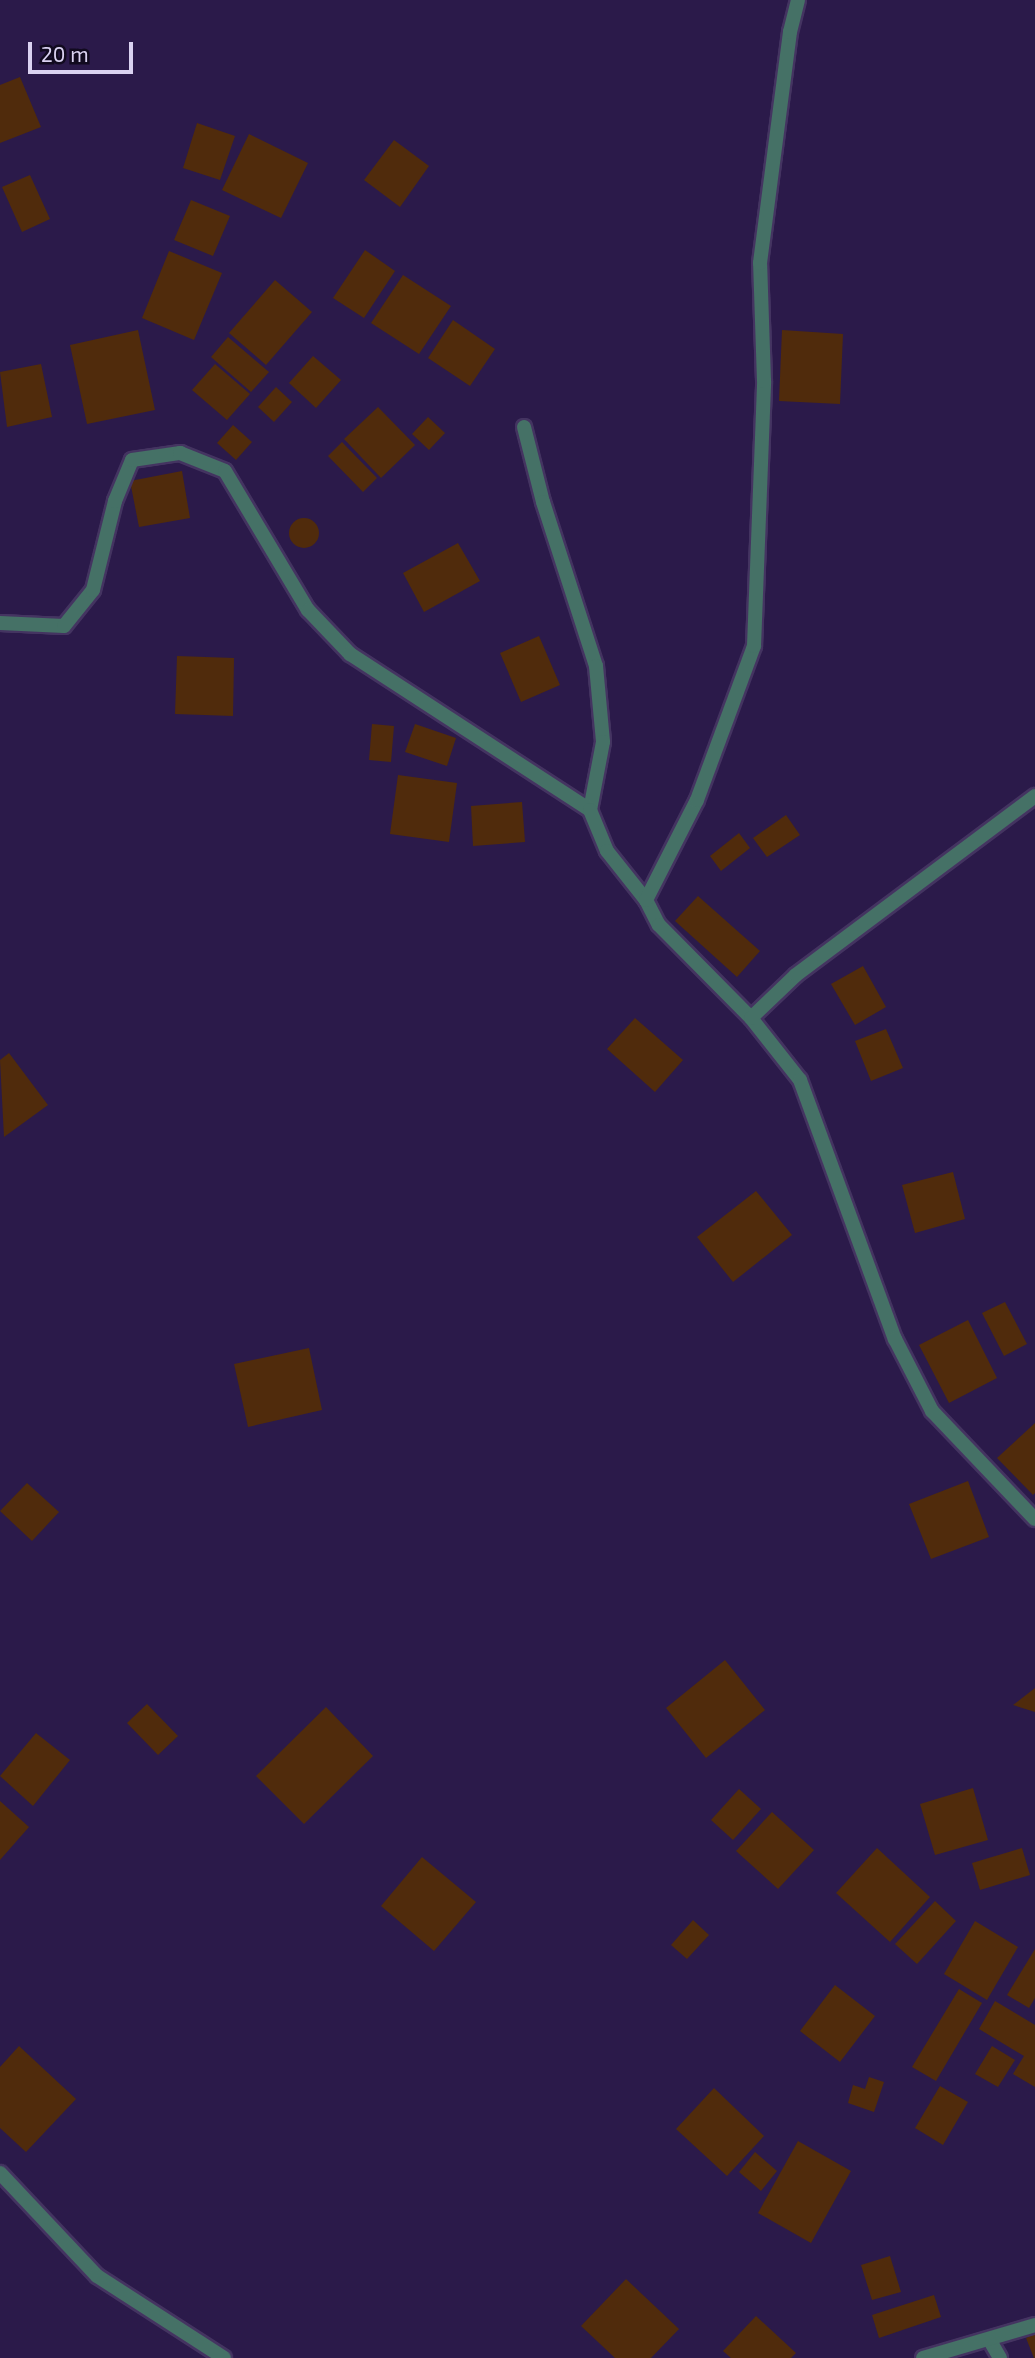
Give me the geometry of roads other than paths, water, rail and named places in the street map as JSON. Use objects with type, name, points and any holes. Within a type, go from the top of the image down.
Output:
[{"type":"street","points":[[646,900],[697,800],[754,646],[764,381],[760,262],[790,32],[798,0]]},
{"type":"street","points":[[524,427],[596,666],[603,741],[590,810],[607,852],[646,900],[659,925],[751,1018],[800,1080],[895,1339],[932,1411],[1035,1519]]},
{"type":"street","points":[[0,623],[64,626],[93,590],[115,501],[132,460],[180,453],[225,471],[308,610],[350,654],[590,810]]},
{"type":"street","points":[[751,1018],[796,975],[1035,796]]},
{"type":"street","points":[[0,2173],[97,2276],[224,2358]]},
{"type":"street","points":[[923,2358],[1035,2325]]},
{"type":"street","points":[[989,2339],[1000,2358]]}]
